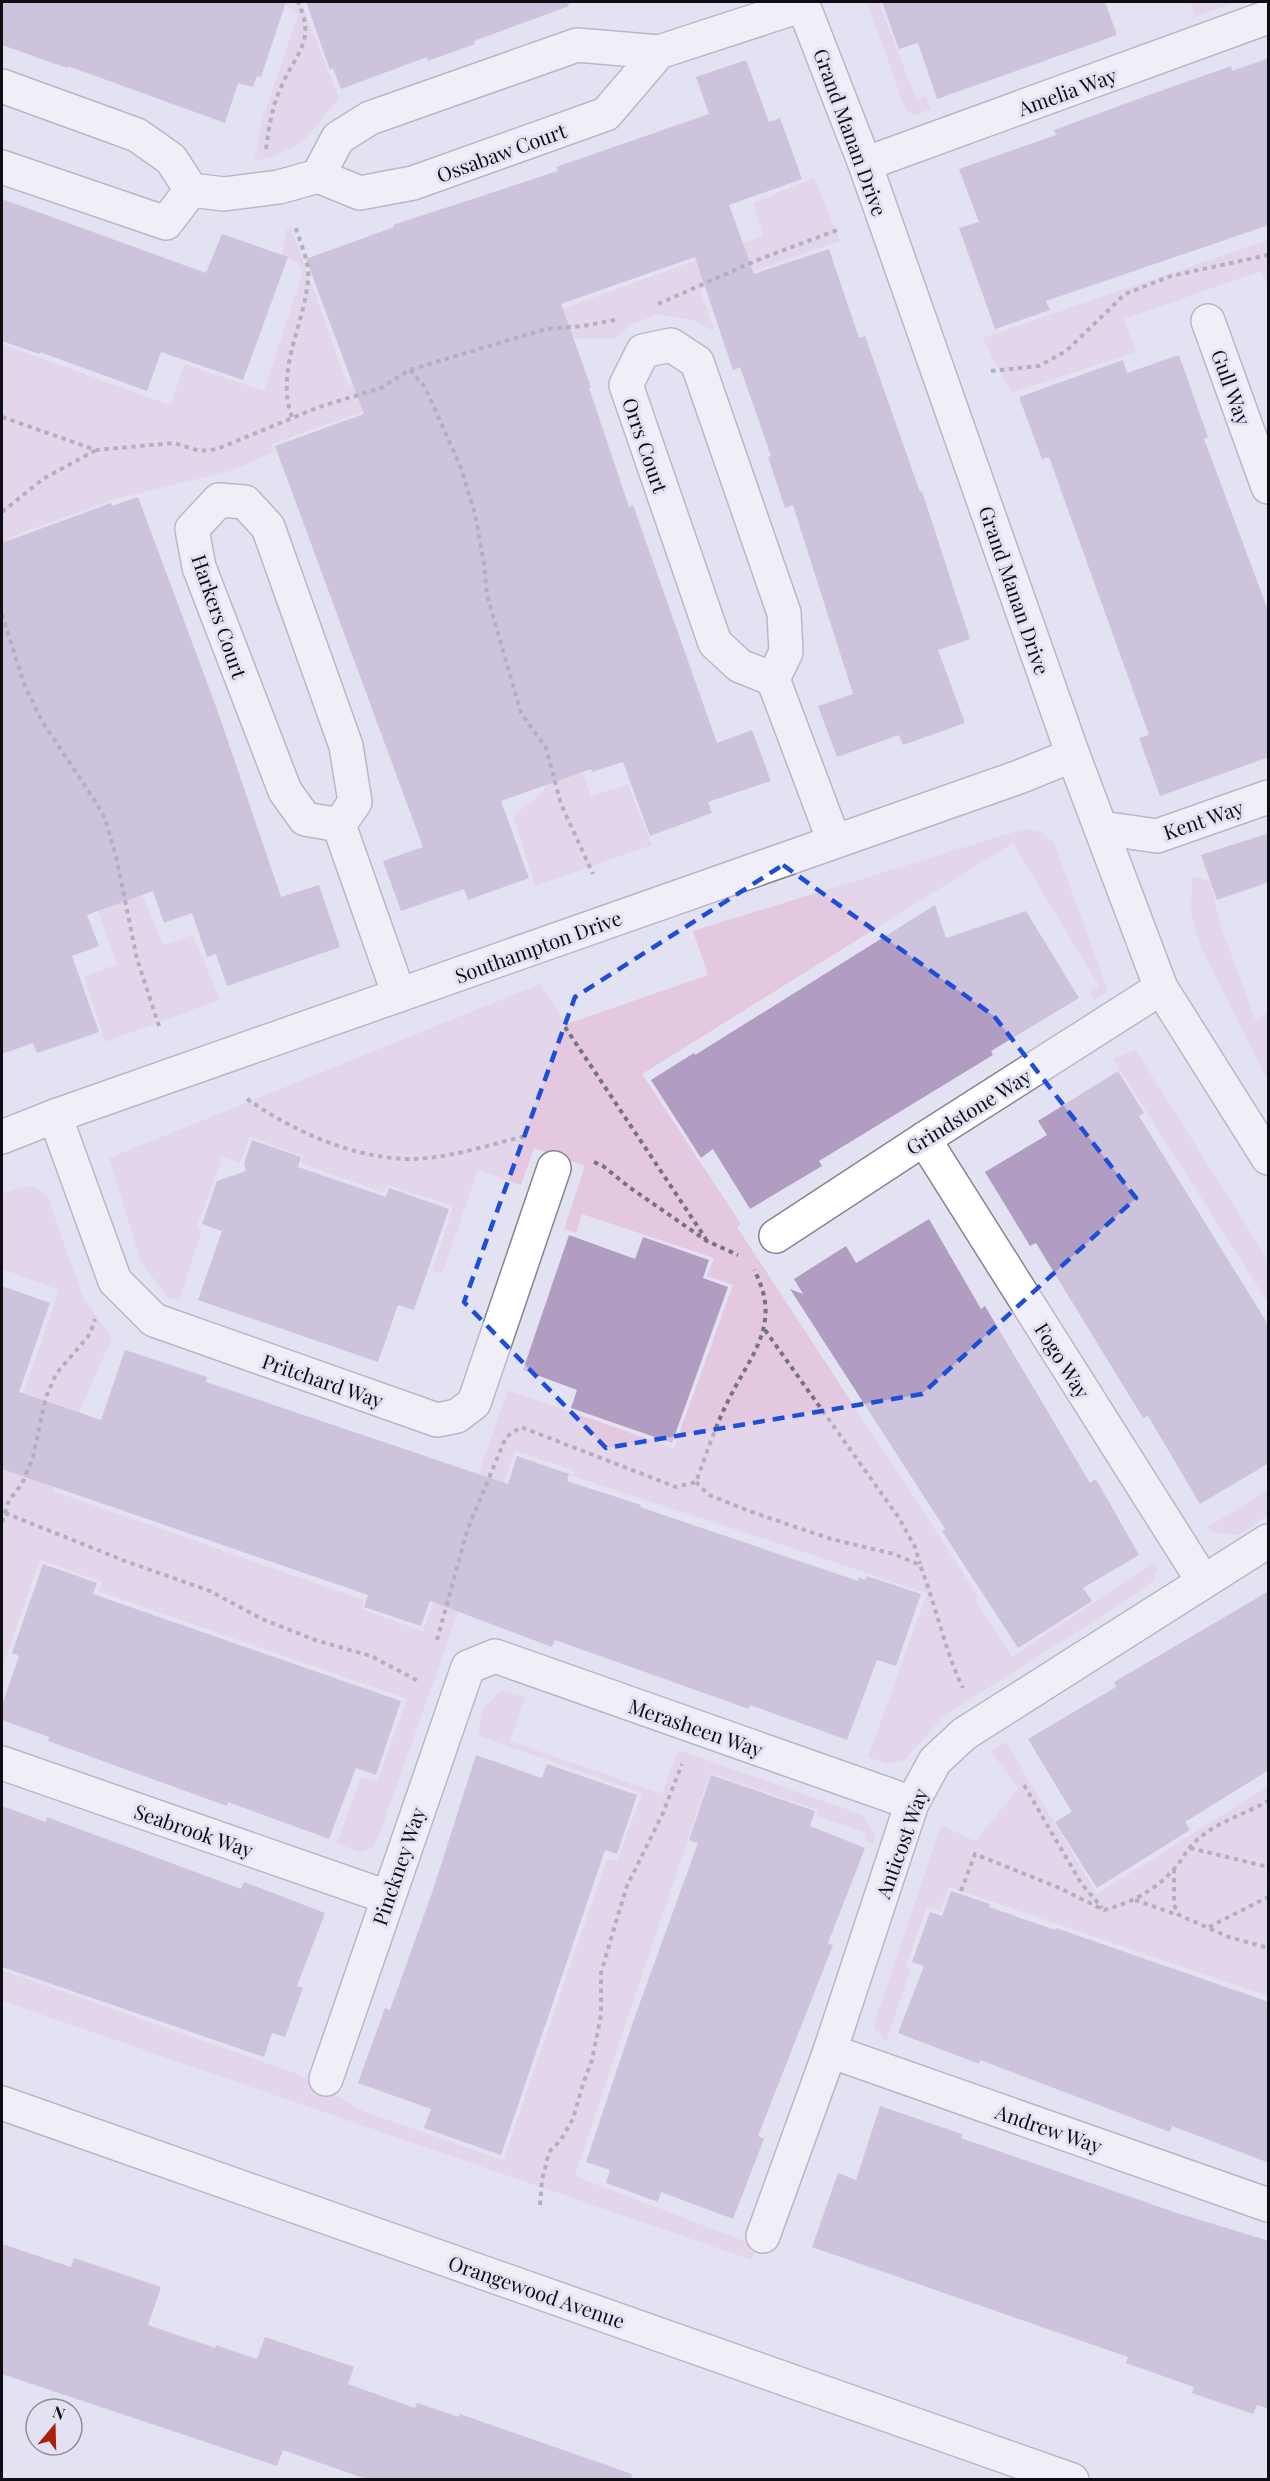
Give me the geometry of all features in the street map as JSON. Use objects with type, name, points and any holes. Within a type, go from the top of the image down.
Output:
[{"type":"street","points":[[191,190],[225,194],[279,187],[318,176],[338,138],[370,118],[577,45],[659,52],[803,3]]},
{"type":"street","name":"Grand Manan Drive","points":[[803,3],[865,165],[1073,755],[1161,988],[1269,1158]]},
{"type":"street","name":"Amelia Way","points":[[865,165],[1269,17]]},
{"type":"street","name":"Ossabaw Court","points":[[318,176],[360,193],[413,183],[606,114],[659,52]]},
{"type":"street","points":[[2,86],[137,135],[171,159],[191,190]]},
{"type":"street","points":[[2,167],[166,223],[191,190]]},
{"type":"street","name":"Gull Way","points":[[1208,321],[1269,487]]},
{"type":"street","name":"Orrs Court","points":[[671,345],[697,362],[784,613],[786,652],[773,679],[740,666],[715,643],[626,385],[643,351],[671,345]]},
{"type":"street","name":"Harkers Court","points":[[219,500],[245,502],[268,527],[346,746],[355,802],[339,825],[305,819],[285,791],[199,567],[192,528],[219,500]]},
{"type":"street","points":[[773,679],[834,841]]},
{"type":"street","name":"Southampton Drive","points":[[2,1137],[55,1116],[1019,777],[1073,755]]},
{"type":"street","name":"Kent Way","points":[[1102,828],[1157,836],[1269,797]]},
{"type":"street","points":[[339,825],[399,995]]},
{"type":"street","name":"Grindstone Way","points":[[776,1236],[1161,988]]},
{"type":"street","name":"Pritchard Way","points":[[55,1116],[115,1281],[154,1320],[437,1420],[457,1416],[474,1403],[554,1168]]},
{"type":"street","name":"Fogo Way","points":[[924,1139],[1203,1581]]},
{"type":"street","name":"Anticost Way","points":[[763,2236],[830,2051],[912,1803],[935,1761],[964,1734],[1269,1541]]},
{"type":"street","name":"Merasheen Way","points":[[480,1660],[495,1656],[912,1803]]},
{"type":"street","name":"Pinckney Way","points":[[326,2079],[468,1666],[480,1660]]},
{"type":"street","name":"Seabrook Way","points":[[2,1763],[387,1897]]},
{"type":"street","name":"Andrew Way","points":[[830,2051],[1269,2205]]},
{"type":"street","name":"Orangewood Avenue","points":[[2,2103],[1072,2480]]},
{"type":"path","points":[[266,152],[269,119],[282,84],[298,58],[306,32],[304,15],[298,2]]},
{"type":"path","points":[[292,417],[287,403],[288,364],[309,278],[294,223]]},
{"type":"path","points":[[652,307],[760,260],[840,229]]},
{"type":"path","points":[[991,371],[1039,366],[1066,351],[1125,294],[1171,276],[1269,255]]},
{"type":"path","points":[[2,512],[43,479],[96,450],[174,442],[200,451],[217,449],[319,406],[381,388],[409,370],[546,329],[584,326],[622,318]]},
{"type":"path","points":[[409,370],[425,387],[461,468],[475,514],[487,595],[521,713],[546,748],[561,804],[593,874]]},
{"type":"path","points":[[2,417],[96,450]]},
{"type":"path","points":[[2,614],[24,684],[42,721],[96,801],[105,819],[116,856],[137,959],[160,1029]]},
{"type":"path","points":[[565,1027],[707,1241]]},
{"type":"path","points":[[2,1522],[9,1500],[22,1484],[33,1456],[46,1397],[56,1374],[90,1334],[96,1316]]},
{"type":"path","points":[[765,1330],[899,1518],[915,1547],[956,1674],[967,1696],[986,1720]]},
{"type":"path","points":[[696,1482],[709,1495],[749,1511],[831,1539],[894,1554],[920,1565]]},
{"type":"path","points":[[540,2205],[542,2180],[549,2152],[560,2141],[573,2119],[592,2060],[601,2015],[601,1973],[627,1886],[674,1785],[695,1727]]},
{"type":"path","points":[[1024,1785],[1081,1883],[1104,1910]]},
{"type":"path","points":[[961,1891],[975,1854],[1057,1887],[1104,1910],[1135,1900],[1174,1869],[1195,1841],[1217,1826],[1269,1801]]},
{"type":"path","points":[[1190,1848],[1269,1867]]},
{"type":"path","points":[[1174,1869],[1174,1905],[1179,1915]]},
{"type":"path","points":[[1208,1928],[1269,1897]]},
{"type":"path","points":[[1135,1900],[1269,1948]]},
{"type":"highlighted area","points":[[783,865],[994,1016],[1136,1198],[922,1394],[606,1448],[464,1302],[575,997]]},
{"type":"shaded area","points":[[282,2],[301,2],[339,98],[302,143],[274,156],[254,161],[263,117],[298,15]]},
{"type":"shaded area","points":[[867,2],[879,2],[916,99],[926,97],[931,109],[915,115],[906,111]]},
{"type":"shaded area","points":[[1190,2],[1236,2],[1195,17]]},
{"type":"shaded area","points":[[814,177],[840,241],[700,290],[714,329],[710,330],[694,320],[657,314],[631,325],[616,338],[575,338],[443,381],[591,796],[628,784],[652,845],[535,886],[513,816],[544,791],[548,770],[400,398],[272,444],[273,452],[234,470],[111,500],[11,537],[98,785],[163,945],[193,935],[220,1000],[105,1042],[84,977],[117,964],[2,642],[2,344],[170,405],[185,364],[264,391],[303,272],[298,263],[282,257],[286,230],[291,227],[348,386],[763,236],[754,203]]},
{"type":"shaded area","points":[[1268,240],[1268,289],[1261,271],[1124,319],[1136,352],[1011,393],[982,338]]},
{"type":"shaded area","points":[[1024,829],[1041,832],[1054,843],[1108,991],[1095,1000],[1090,992],[1099,986],[1013,843],[642,1074],[741,1224],[737,1227],[979,1597],[975,1600],[1012,1657],[1154,1562],[1158,1568],[1153,1581],[1110,1611],[944,1716],[904,1760],[889,1764],[868,1757],[927,1593],[573,1476],[574,1470],[515,1451],[381,1830],[373,1847],[359,1852],[337,1843],[361,1777],[377,1782],[407,1699],[98,1591],[102,1582],[40,1560],[2,1668],[2,1456],[59,1290],[2,1269],[2,1194],[31,1187],[47,1195],[83,1297],[112,1338],[79,1412],[53,1491],[364,1600],[361,1609],[423,1631],[508,1390],[674,1448],[733,1285],[707,1276],[714,1258],[582,1214],[576,1233],[564,1229],[585,1166],[534,1148],[521,1185],[478,1170],[442,1274],[432,1270],[453,1206],[387,1185],[384,1193],[301,1163],[303,1156],[250,1137],[240,1163],[222,1157],[197,1227],[202,1230],[180,1299],[170,1298],[141,1262],[109,1158],[540,984],[567,1024],[708,975],[693,931]]},
{"type":"shaded area","points":[[1192,877],[1210,881],[1220,924],[1255,1019],[1268,1013],[1268,1081],[1203,952],[1191,915]]},
{"type":"shaded area","points":[[1135,1049],[1268,1260],[1268,1303],[1113,1059]]},
{"type":"shaded area","points":[[1268,1490],[1268,1515],[1239,1535],[1213,1532],[1208,1527]]},
{"type":"shaded area","points":[[501,1691],[525,1696],[510,1741],[662,1794],[678,1750],[863,1815],[875,1836],[873,1844],[866,1841],[865,1832],[817,1816],[818,1810],[710,1773],[575,2176],[757,2246],[752,2260],[2,2001],[2,1970],[298,2074],[363,2111],[503,2160],[607,1859],[617,1861],[642,1793],[479,1736],[481,1710]]},
{"type":"shaded area","points":[[1006,1742],[1097,1894],[1268,1786],[1268,1996],[949,1887],[940,1910],[927,1907],[906,1966],[911,1969],[886,2042],[873,2027],[941,1825],[975,1841],[1018,1789],[990,1750]]},
{"type":"building","points":[[2,2],[286,2],[261,77],[257,76],[253,87],[238,83],[225,123],[68,66],[67,68],[2,45]]},
{"type":"building","points":[[306,2],[568,2],[569,6],[474,41],[475,44],[428,61],[427,57],[341,89],[333,68],[330,70]]},
{"type":"building","points":[[882,2],[1105,2],[1117,35],[937,99],[918,43],[899,49]]},
{"type":"building","points":[[1269,58],[1269,225],[1046,301],[1050,310],[995,329],[959,228],[979,222],[959,169],[1056,135],[1054,130],[1149,95],[1231,66],[1232,71]]},
{"type":"building","points":[[746,60],[769,122],[780,118],[802,179],[729,205],[754,274],[829,249],[859,338],[865,336],[920,492],[922,491],[970,639],[938,650],[965,723],[903,745],[899,735],[837,757],[818,706],[853,694],[793,505],[785,508],[768,457],[771,456],[740,367],[733,370],[695,257],[561,304],[591,387],[589,388],[629,507],[633,505],[717,743],[752,730],[771,781],[708,802],[712,813],[650,836],[623,762],[592,772],[591,769],[501,801],[529,878],[468,900],[464,889],[401,911],[383,861],[423,847],[275,446],[364,414],[306,259],[394,227],[393,225],[558,171],[556,167],[709,114],[696,77]]},
{"type":"building","points":[[2,199],[206,273],[222,234],[288,257],[243,380],[161,352],[147,391],[40,352],[39,354],[2,341]]},
{"type":"building","points":[[1179,355],[1208,437],[1204,439],[1269,613],[1269,757],[1160,796],[1139,738],[1149,735],[1049,457],[1042,459],[1019,397],[1123,360],[1127,373]]},
{"type":"building","points":[[138,497],[218,712],[281,897],[319,885],[340,947],[227,986],[216,954],[207,957],[192,913],[164,923],[153,891],[87,915],[99,946],[72,956],[99,1032],[37,1053],[33,1043],[2,1054],[2,543],[111,503],[112,506]]},
{"type":"building","points":[[1269,833],[1269,882],[1217,900],[1201,855]]},
{"type":"building","points":[[935,905],[946,938],[1026,911],[1079,998],[991,1051],[993,1055],[819,1161],[822,1166],[750,1209],[713,1149],[701,1158],[651,1080]]},
{"type":"building","points":[[1118,1071],[1144,1113],[1139,1116],[1269,1326],[1269,1463],[1200,1504],[1148,1416],[1143,1418],[1036,1243],[1030,1246],[985,1172],[1047,1135],[1038,1121]]},
{"type":"building","points":[[252,1140],[301,1157],[298,1167],[386,1197],[389,1188],[449,1209],[414,1310],[398,1305],[378,1362],[198,1300],[222,1231],[202,1224],[217,1181],[246,1171],[244,1163]]},
{"type":"building","points":[[929,1219],[981,1309],[985,1306],[1090,1483],[1096,1479],[1139,1555],[1083,1588],[1092,1601],[1018,1648],[942,1531],[945,1529],[790,1289],[803,1294],[794,1279],[846,1246],[856,1263]]},
{"type":"building","points":[[569,1235],[635,1259],[643,1237],[709,1260],[703,1278],[728,1287],[672,1443],[571,1408],[577,1390],[523,1370]]},
{"type":"building","points":[[2,1286],[50,1303],[19,1392],[101,1420],[125,1350],[207,1377],[206,1382],[508,1484],[517,1456],[569,1474],[567,1481],[641,1505],[640,1507],[858,1581],[859,1577],[865,1580],[867,1576],[921,1594],[896,1666],[877,1660],[847,1740],[750,1705],[749,1709],[555,1640],[552,1647],[430,1601],[421,1626],[364,1607],[368,1595],[2,1469]]},
{"type":"building","points":[[43,1564],[97,1583],[93,1594],[401,1701],[376,1775],[356,1768],[329,1839],[228,1802],[227,1806],[130,1771],[48,1741],[49,1737],[2,1720],[2,1705],[19,1656],[12,1653]]},
{"type":"building","points":[[1269,1591],[1269,1770],[1185,1822],[1190,1830],[1097,1888],[1055,1822],[1072,1812],[1028,1739],[1116,1687],[1114,1682]]},
{"type":"building","points":[[476,1755],[542,1778],[547,1764],[637,1795],[617,1854],[605,1850],[501,2155],[424,2128],[431,2109],[358,2083],[385,2008],[390,2010],[433,1890]]},
{"type":"building","points":[[711,1775],[815,1811],[810,1826],[865,1848],[828,1943],[833,1945],[758,2136],[764,2139],[733,2219],[661,2192],[658,2202],[606,2183],[610,2170],[586,2162],[634,2019],[698,1843],[689,1840]]},
{"type":"building","points":[[2,1806],[46,1822],[47,1817],[241,1889],[244,1882],[325,1913],[297,1986],[303,1988],[285,2037],[272,2033],[264,2057],[2,1967]]},
{"type":"building","points":[[951,1891],[990,1904],[989,1907],[1269,2002],[1269,2163],[1172,2126],[1170,2132],[980,2060],[979,2064],[898,2033],[924,1966],[912,1962],[930,1912],[942,1916]]},
{"type":"building","points":[[880,2106],[962,2134],[961,2138],[1174,2212],[1269,2241],[1269,2409],[1257,2405],[1253,2414],[1192,2393],[1194,2387],[1126,2363],[1128,2357],[812,2247],[838,2173],[856,2180]]},
{"type":"building","points":[[2,2244],[71,2267],[74,2258],[161,2287],[148,2325],[215,2348],[216,2345],[257,2359],[265,2337],[354,2367],[348,2384],[415,2408],[417,2403],[459,2417],[460,2414],[632,2474],[631,2480],[369,2480],[283,2450],[277,2466],[84,2401],[84,2397],[71,2397],[2,2374]]}]
